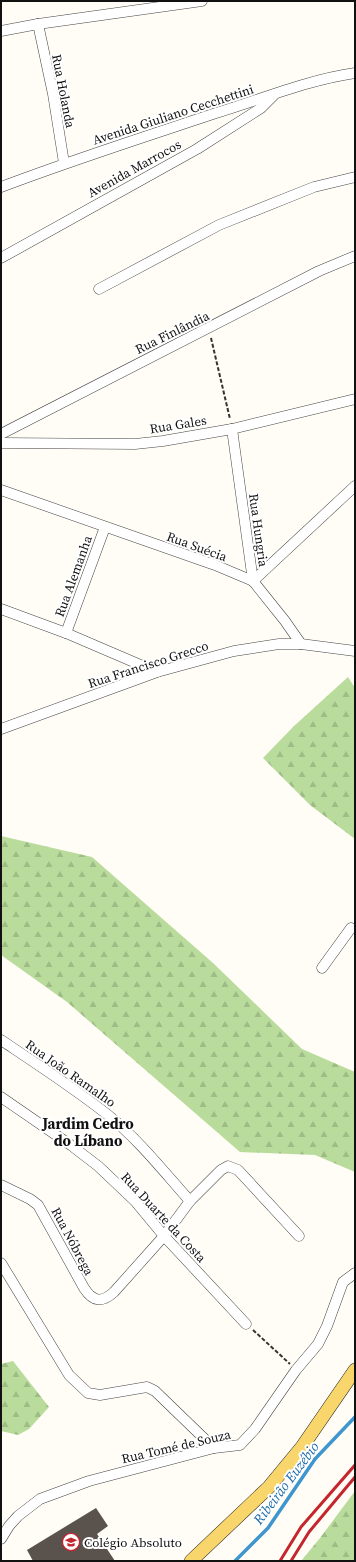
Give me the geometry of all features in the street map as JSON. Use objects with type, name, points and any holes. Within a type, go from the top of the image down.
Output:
[{"type":"main road","points":[[191,1561],[269,1487],[302,1447],[355,1370]]},
{"type":"street","points":[[1,32],[38,24],[202,1]]},
{"type":"street","name":"Rua Holanda","points":[[38,24],[53,94],[64,163]]},
{"type":"street","name":"Avenida Giuliano Cecchettini","points":[[1,187],[64,163],[275,94],[338,76],[355,73]]},
{"type":"street","name":"Avenida Marrocos","points":[[1,258],[197,148],[261,108],[275,94]]},
{"type":"street","points":[[99,289],[219,225],[314,187],[355,176]]},
{"type":"street","name":"Rua Finlândia","points":[[1,434],[124,370],[209,329],[319,271],[355,256]]},
{"type":"street","name":"Rua Gales","points":[[1,443],[135,444],[163,442],[232,429],[355,399]]},
{"type":"street","name":"Rua Hungria","points":[[232,429],[253,580],[285,621],[300,644]]},
{"type":"street","points":[[253,580],[355,486]]},
{"type":"street","name":"Rua Suécia","points":[[1,490],[215,565],[253,580]]},
{"type":"street","name":"Rua Alemanha","points":[[66,633],[105,527]]},
{"type":"street","points":[[1,609],[66,633],[157,672]]},
{"type":"street","name":"Rua Francisco Grecco","points":[[1,729],[157,672],[234,651],[279,644],[300,644],[355,651]]},
{"type":"street","points":[[322,968],[351,928]]},
{"type":"street","name":"Rua João Ramalho","points":[[1,1040],[109,1115],[131,1136],[190,1201]]},
{"type":"street","name":"Rua Duarte da Costa","points":[[1,1097],[72,1146],[98,1166],[135,1201],[164,1236],[246,1324]]},
{"type":"street","points":[[164,1236],[190,1201],[224,1168],[228,1166],[238,1170],[299,1236]]},
{"type":"street","name":"Rua Nóbrega","points":[[1,1185],[30,1199],[38,1205],[89,1297],[100,1300],[107,1299],[164,1236]]},
{"type":"street","points":[[1,1263],[69,1375],[88,1393],[100,1395],[141,1387],[151,1388],[214,1448]]},
{"type":"street","name":"Rua Tomé de Souza","points":[[1,1539],[9,1526],[18,1516],[40,1499],[89,1481],[214,1448],[240,1445],[256,1428],[296,1370],[318,1344],[327,1326],[343,1282],[355,1273]]},
{"type":"path","points":[[209,329],[232,429]]},
{"type":"path","points":[[246,1324],[296,1370]]},
{"type":"green space","points":[[348,677],[355,688],[355,839],[310,805],[263,758],[293,727]]},
{"type":"green space","points":[[1,836],[92,857],[213,963],[302,1049],[355,1072],[355,1172],[315,1155],[240,1152],[67,1002],[1,955]]},
{"type":"green space","points":[[13,1361],[49,1407],[29,1429],[18,1435],[1,1431],[1,1364]]},
{"type":"green space","points":[[355,1491],[355,1561],[301,1561],[320,1538]]},
{"type":"building","name":"Colégio Absoluto","points":[[96,1508],[108,1526],[97,1534],[115,1561],[33,1561],[27,1550]]},
{"type":"waterway","name":"Ribeirão Euzébio","points":[[235,1561],[268,1528],[315,1459],[355,1417]]},
{"type":"railway","points":[[280,1561],[301,1527],[355,1465]]},
{"type":"railway","points":[[291,1561],[309,1532],[355,1477]]},
{"type":"place","name":"Colégio Absoluto","points":[[71,1542]]},
{"type":"district","name":"Jardim Cedro do Líbano","points":[[88,1132]]}]
